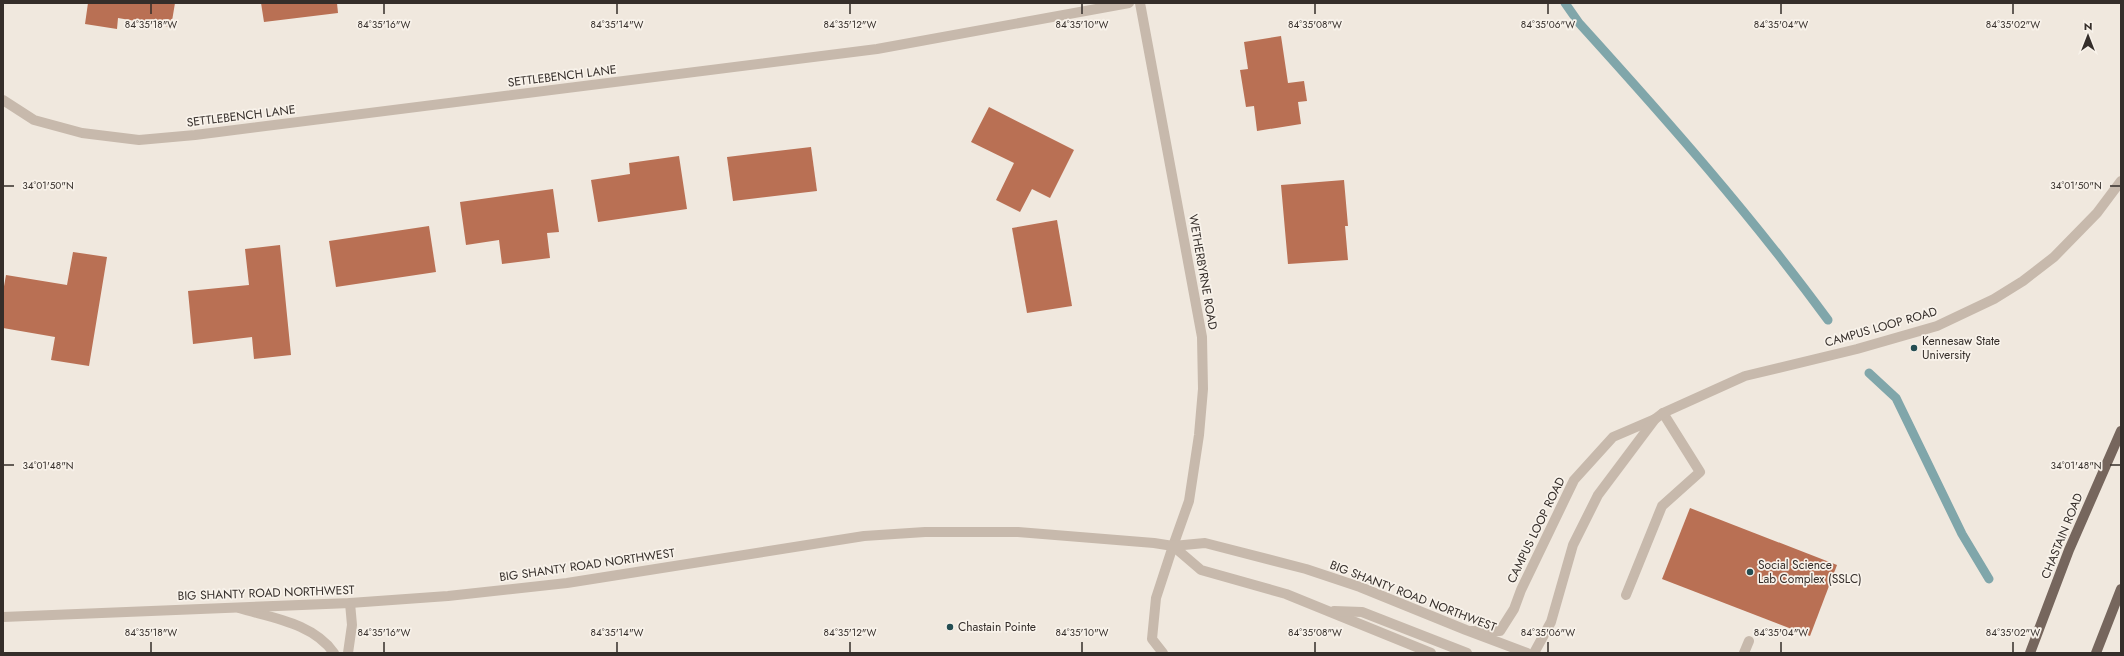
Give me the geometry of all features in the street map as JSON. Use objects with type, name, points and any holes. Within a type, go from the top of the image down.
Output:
[{"type":"main road","name":"CHASTAIN ROAD","points":[[2030,653],[2069,550],[2121,430]]},
{"type":"main road","points":[[2096,653],[2121,589]]},
{"type":"street","name":"SETTLEBENCH LANE","points":[[3,100],[34,120],[82,133],[139,140],[219,132],[877,49],[1129,3]]},
{"type":"street","name":"WETHERBYRNE ROAD","points":[[1140,3],[1202,337],[1203,389],[1199,435],[1189,501],[1156,598],[1152,639],[1163,653]]},
{"type":"street","name":"CAMPUS LOOP ROAD","points":[[1466,630],[1500,632],[1514,609],[1521,590],[1574,480],[1613,437],[1745,376],[1857,349],[1937,326],[1994,299],[2023,281],[2054,257],[2097,213],[2121,181]]},
{"type":"street","points":[[1626,595],[1662,506],[1700,472],[1659,416]]},
{"type":"street","name":"CAMPUS LOOP ROAD","points":[[1534,653],[1551,622],[1573,545],[1598,495],[1659,416]]},
{"type":"street","name":"BIG SHANTY ROAD NORTHWEST","points":[[3,617],[350,603],[448,596],[567,583],[864,536],[925,532],[1018,532],[1154,543],[1173,546],[1205,543],[1306,569],[1360,587],[1526,653]]},
{"type":"street","points":[[1173,546],[1201,570],[1286,594],[1431,653]]},
{"type":"street","points":[[348,653],[352,625],[350,603]]},
{"type":"street","points":[[236,607],[297,626],[315,634],[328,644],[334,653]]},
{"type":"street","points":[[1324,610],[1362,612],[1467,653]]},
{"type":"street","points":[[1744,653],[1749,640]]},
{"type":"building","points":[[88,3],[175,3],[171,27],[118,18],[117,29],[85,24]]},
{"type":"building","points":[[261,3],[337,3],[338,13],[264,22]]},
{"type":"building","points":[[1281,36],[1288,83],[1304,81],[1307,101],[1298,102],[1301,124],[1257,131],[1254,106],[1246,107],[1240,70],[1248,69],[1244,42]]},
{"type":"building","points":[[989,107],[1074,150],[1050,198],[1032,189],[1020,212],[996,200],[1014,163],[971,142]]},
{"type":"building","points":[[811,147],[817,191],[733,201],[727,157]]},
{"type":"building","points":[[679,156],[687,209],[598,222],[591,180],[630,174],[629,163]]},
{"type":"building","points":[[1344,180],[1348,226],[1345,226],[1348,260],[1288,264],[1281,185]]},
{"type":"building","points":[[553,189],[559,232],[547,233],[550,258],[502,264],[499,240],[466,245],[460,202]]},
{"type":"building","points":[[1057,220],[1072,306],[1027,313],[1012,228]]},
{"type":"building","points":[[429,226],[436,272],[336,287],[329,241]]},
{"type":"building","points":[[280,245],[291,355],[254,359],[252,337],[193,344],[188,291],[249,285],[245,249]]},
{"type":"building","points":[[73,252],[107,257],[89,366],[51,360],[55,337],[3,328],[3,292],[6,275],[67,285]]},
{"type":"building","name":"Social Science Lab Complex (SSLC)","points":[[1690,508],[1837,565],[1810,636],[1662,579]]},
{"type":"waterway","points":[[1565,3],[1579,23],[1676,131],[1738,205],[1828,320]]},
{"type":"waterway","points":[[1869,373],[1896,398],[1962,534],[1989,579]]},
{"type":"place","name":"Kennesaw State University","points":[[1914,348]]},
{"type":"place","name":"Social Science Lab Complex (SSLC)","points":[[1750,572]]},
{"type":"place","name":"Chastain Pointe","points":[[950,627]]}]
